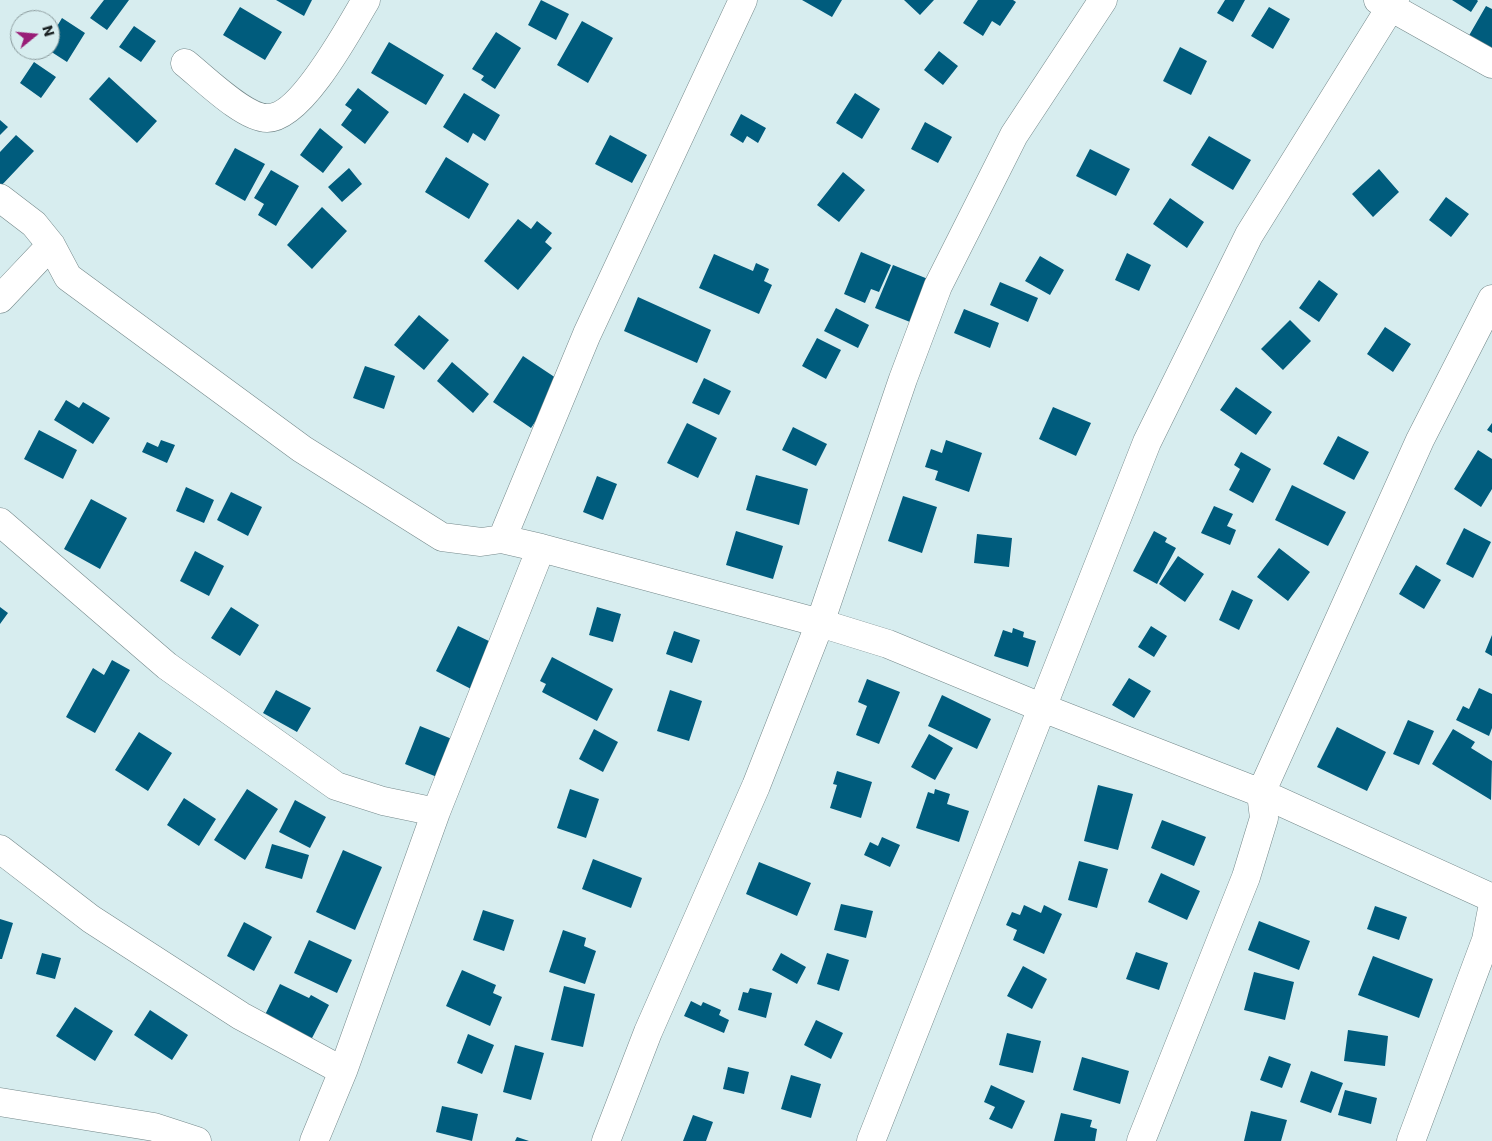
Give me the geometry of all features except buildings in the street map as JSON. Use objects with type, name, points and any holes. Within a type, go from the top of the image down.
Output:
[{"type":"street","points":[[185,63],[248,113],[268,119],[281,114],[295,105],[340,47],[366,0]]},
{"type":"street","points":[[502,539],[587,334],[743,0]]},
{"type":"street","points":[[606,1141],[648,1032],[756,786],[820,623],[902,378],[938,286],[1014,135],[1103,0]]},
{"type":"street","points":[[872,1141],[1147,442],[1249,234],[1388,2],[1492,64]]},
{"type":"street","points":[[0,198],[34,224],[51,245],[68,276],[302,449],[442,537],[481,542],[502,539],[540,548],[820,623],[888,644],[1043,708],[1261,793],[1492,898]]},
{"type":"street","points":[[0,299],[51,245]]},
{"type":"street","points":[[1141,1141],[1246,877],[1264,818],[1261,793],[1420,440],[1492,299]]},
{"type":"street","points":[[0,522],[167,666],[336,786],[383,801],[436,812]]},
{"type":"street","points":[[314,1141],[343,1072],[436,812],[540,548]]},
{"type":"street","points":[[0,849],[90,919],[242,1016],[343,1072]]},
{"type":"street","points":[[1411,1141],[1486,940],[1492,909]]},
{"type":"street","points":[[0,1102],[154,1127],[197,1141]]}]
